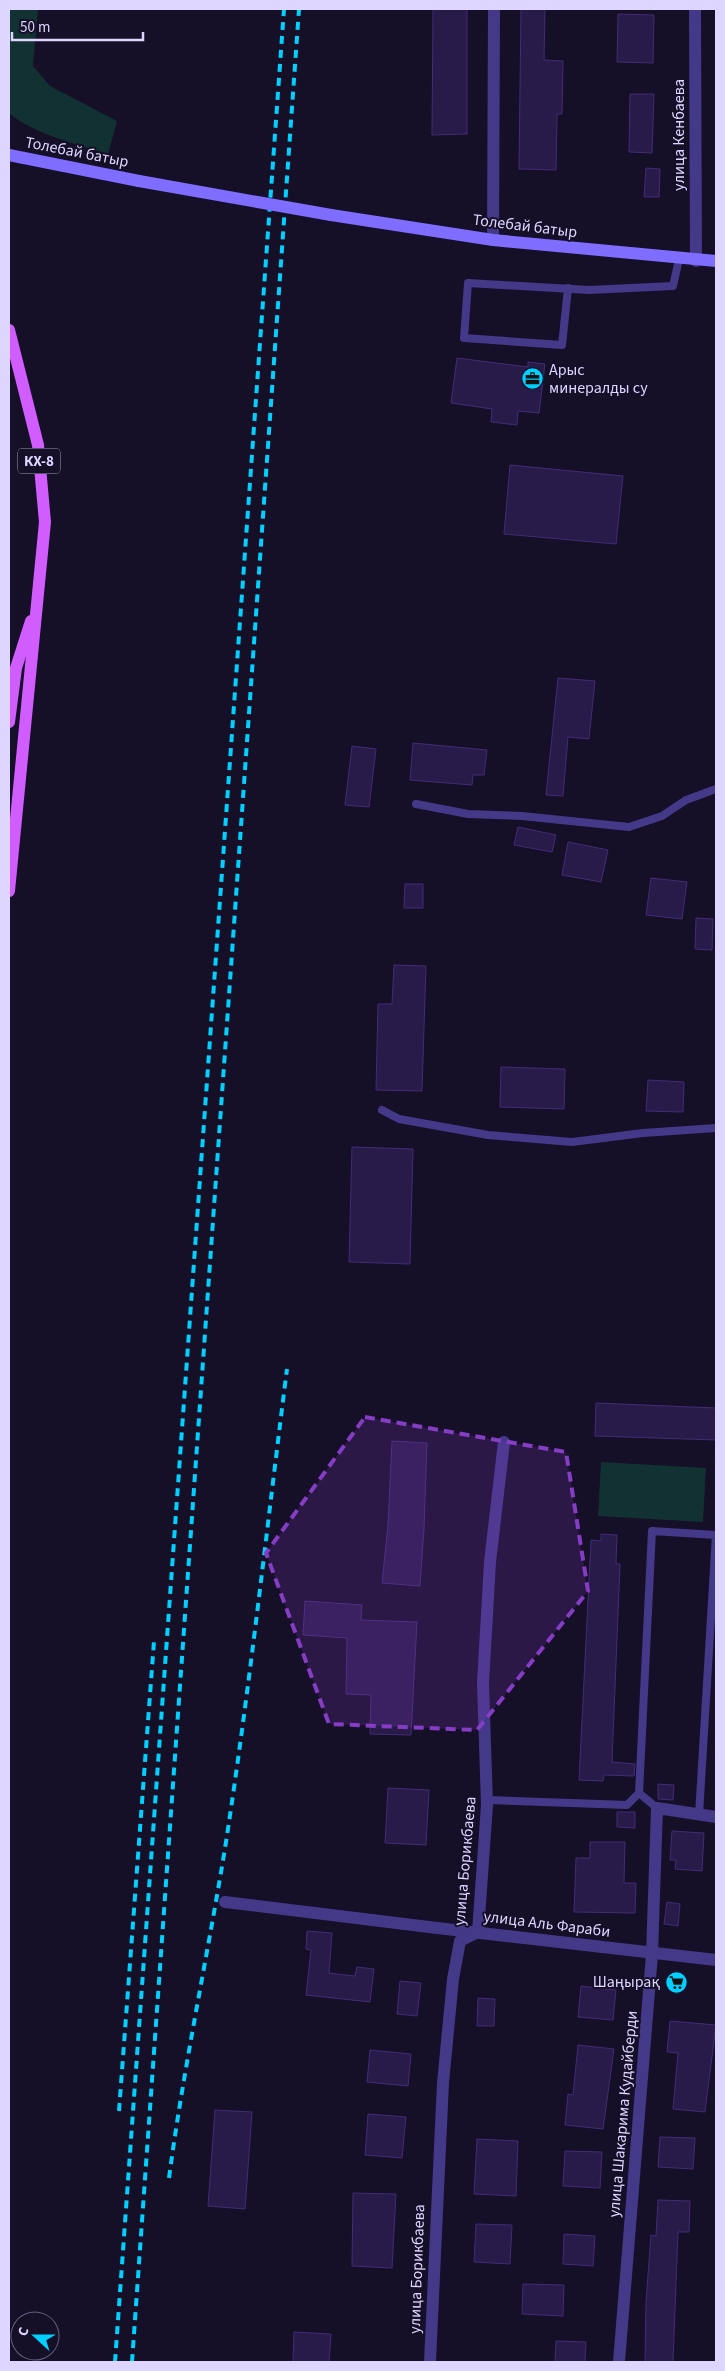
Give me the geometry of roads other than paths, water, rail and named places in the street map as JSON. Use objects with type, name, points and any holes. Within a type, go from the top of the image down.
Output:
[{"type":"main road","name":"Толебай батыр","points":[[9,155],[139,181],[331,215],[493,240],[716,262]]},
{"type":"main road","name":"КХ-8","points":[[9,330],[38,445],[45,522],[9,892]]},
{"type":"main road","name":"КХ-8","points":[[9,722],[16,668],[39,595]]},
{"type":"street","points":[[493,240],[494,9]]},
{"type":"street","name":"улица Кенбаева","points":[[695,9],[696,261]]},
{"type":"street","name":"улица Борикбаева","points":[[430,2362],[442,2093],[453,1978],[460,1941],[478,1932],[487,1800],[483,1683],[490,1562],[504,1442]]},
{"type":"street","points":[[657,1808],[716,1817]]},
{"type":"street","name":"улица Шакарима Кудайберди","points":[[619,2362],[652,1954],[657,1808]]},
{"type":"street","name":"улица Аль Фараби","points":[[225,1902],[652,1954],[716,1960]]},
{"type":"lane","points":[[568,288],[562,345],[464,338],[468,283],[568,288],[589,290],[673,286],[679,259]]},
{"type":"lane","points":[[416,804],[468,814],[522,816],[629,827],[662,816],[686,800],[716,789]]},
{"type":"lane","points":[[382,1110],[399,1119],[488,1135],[572,1142],[643,1133],[716,1128]]},
{"type":"lane","points":[[487,1800],[628,1805],[638,1793],[652,1531],[716,1535],[699,1815]]},
{"type":"lane","points":[[638,1793],[657,1808]]},
{"type":"railway","points":[[115,2362],[284,9]]},
{"type":"railway","points":[[132,2362],[299,9]]},
{"type":"railway","points":[[169,2178],[235,1783],[287,1369]]},
{"type":"railway","points":[[119,2111],[154,1641]]},
{"type":"place","name":"Арыс минералды су","points":[[533,379]]},
{"type":"place","name":"Шаңырақ","points":[[676,1982]]}]
